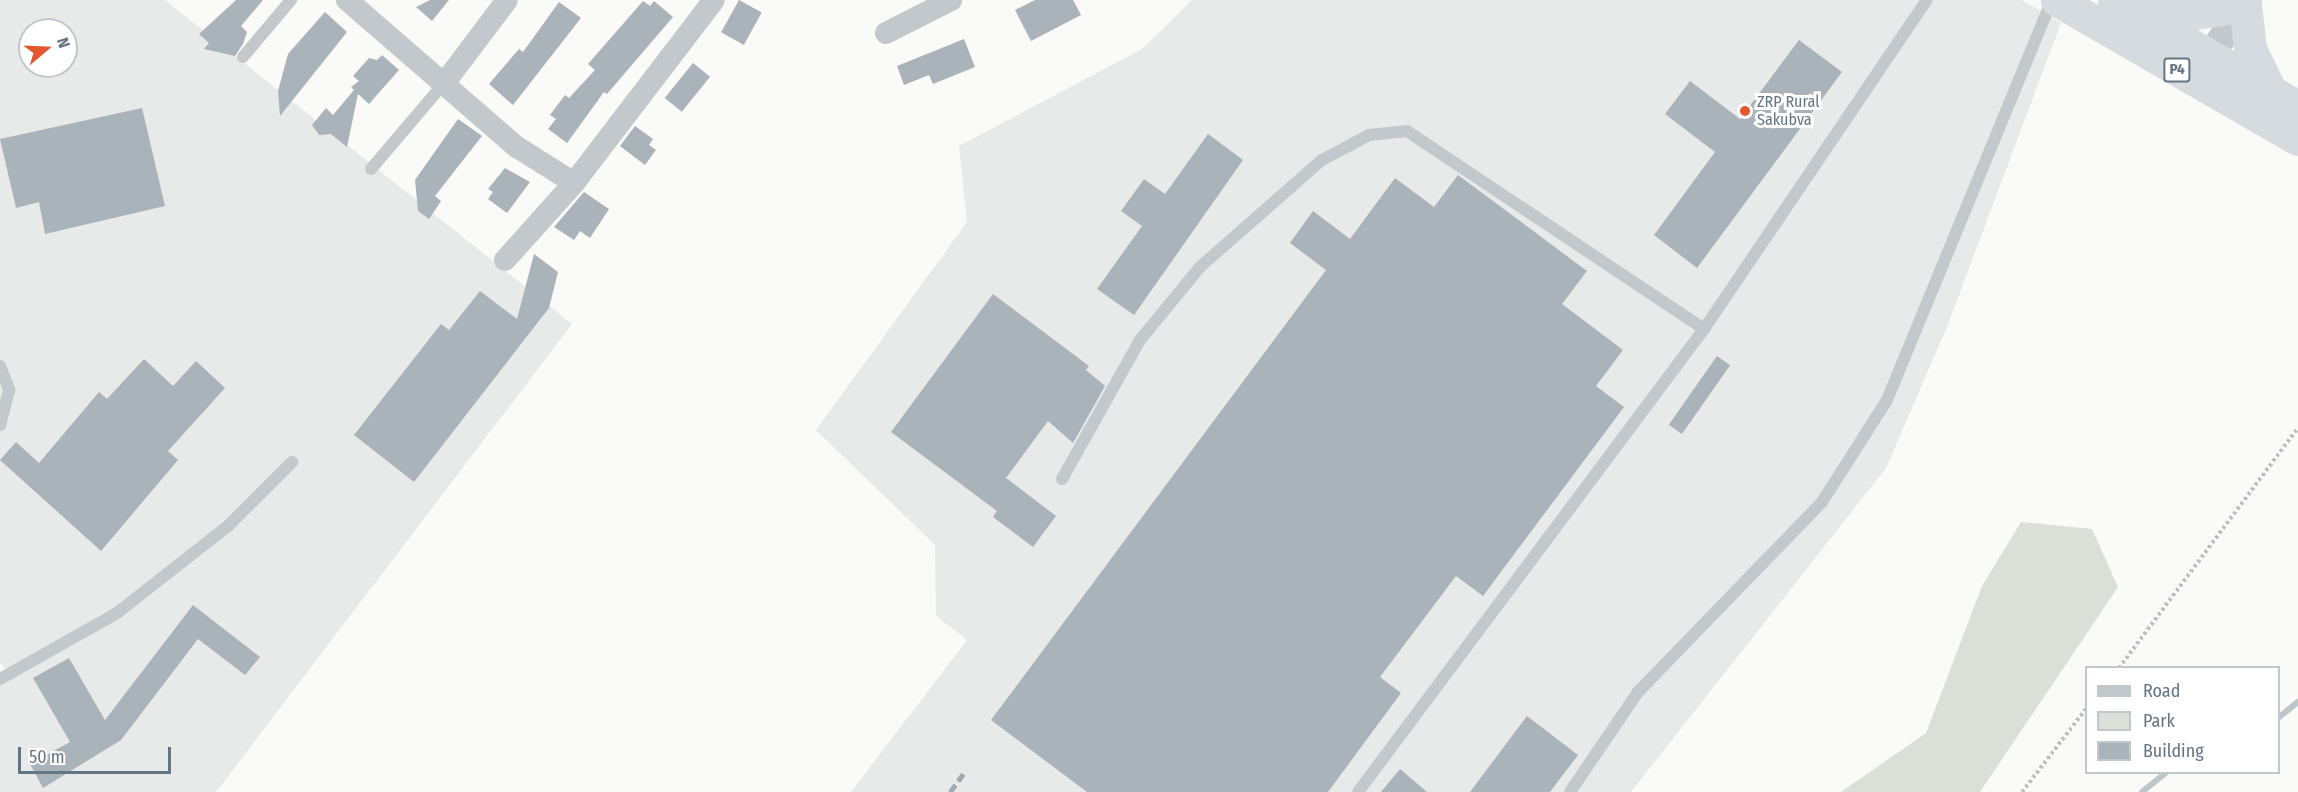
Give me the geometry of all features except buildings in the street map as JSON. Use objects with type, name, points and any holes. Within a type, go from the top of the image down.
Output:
[{"type":"highway","name":"P4","points":[[2057,0],[2201,66],[2270,90],[2298,107]]},
{"type":"highway","points":[[2126,7],[2177,16],[2246,2],[2250,49],[2270,90]]},
{"type":"highway","name":"P4","points":[[2126,7],[2298,139]]},
{"type":"street","points":[[347,0],[446,81],[517,147],[573,183]]},
{"type":"street","points":[[446,81],[507,0]]},
{"type":"street","points":[[505,260],[573,183],[714,0]]},
{"type":"street","points":[[886,33],[951,0]]},
{"type":"street","points":[[2201,66],[2246,2]]},
{"type":"lane","points":[[243,57],[291,0]]},
{"type":"lane","points":[[1358,792],[1704,329],[1927,0]]},
{"type":"lane","points":[[1570,792],[1638,692],[1822,502],[1887,400],[2052,0]]},
{"type":"lane","points":[[371,169],[446,81]]},
{"type":"lane","points":[[1062,479],[1140,340],[1200,267],[1322,160],[1369,135],[1407,131],[1704,329]]},
{"type":"lane","points":[[0,366],[9,390],[0,425]]},
{"type":"lane","points":[[0,679],[117,613],[228,526],[292,462]]},
{"type":"path","points":[[2120,666],[2298,428]]},
{"type":"path","points":[[2022,792],[2085,710]]},
{"type":"shaded area","points":[[0,0],[165,0],[572,324],[216,792],[0,792],[0,677],[9,672],[0,663]]},
{"type":"shaded area","points":[[1192,0],[2022,0],[2061,23],[1947,327],[1886,468],[1631,792],[851,792],[967,640],[936,616],[935,545],[816,430],[967,222],[959,146],[1142,49]]},
{"type":"green space","points":[[2021,522],[2092,529],[2118,587],[1980,792],[1841,792],[1926,733],[1982,586]]},
{"type":"waterway","points":[[2280,716],[2298,702]]},
{"type":"waterway","points":[[2142,792],[2164,774]]},
{"type":"railway","points":[[950,792],[964,773]]},
{"type":"place","name":"ZRP Rural Sakubva","points":[[1745,111]]}]
